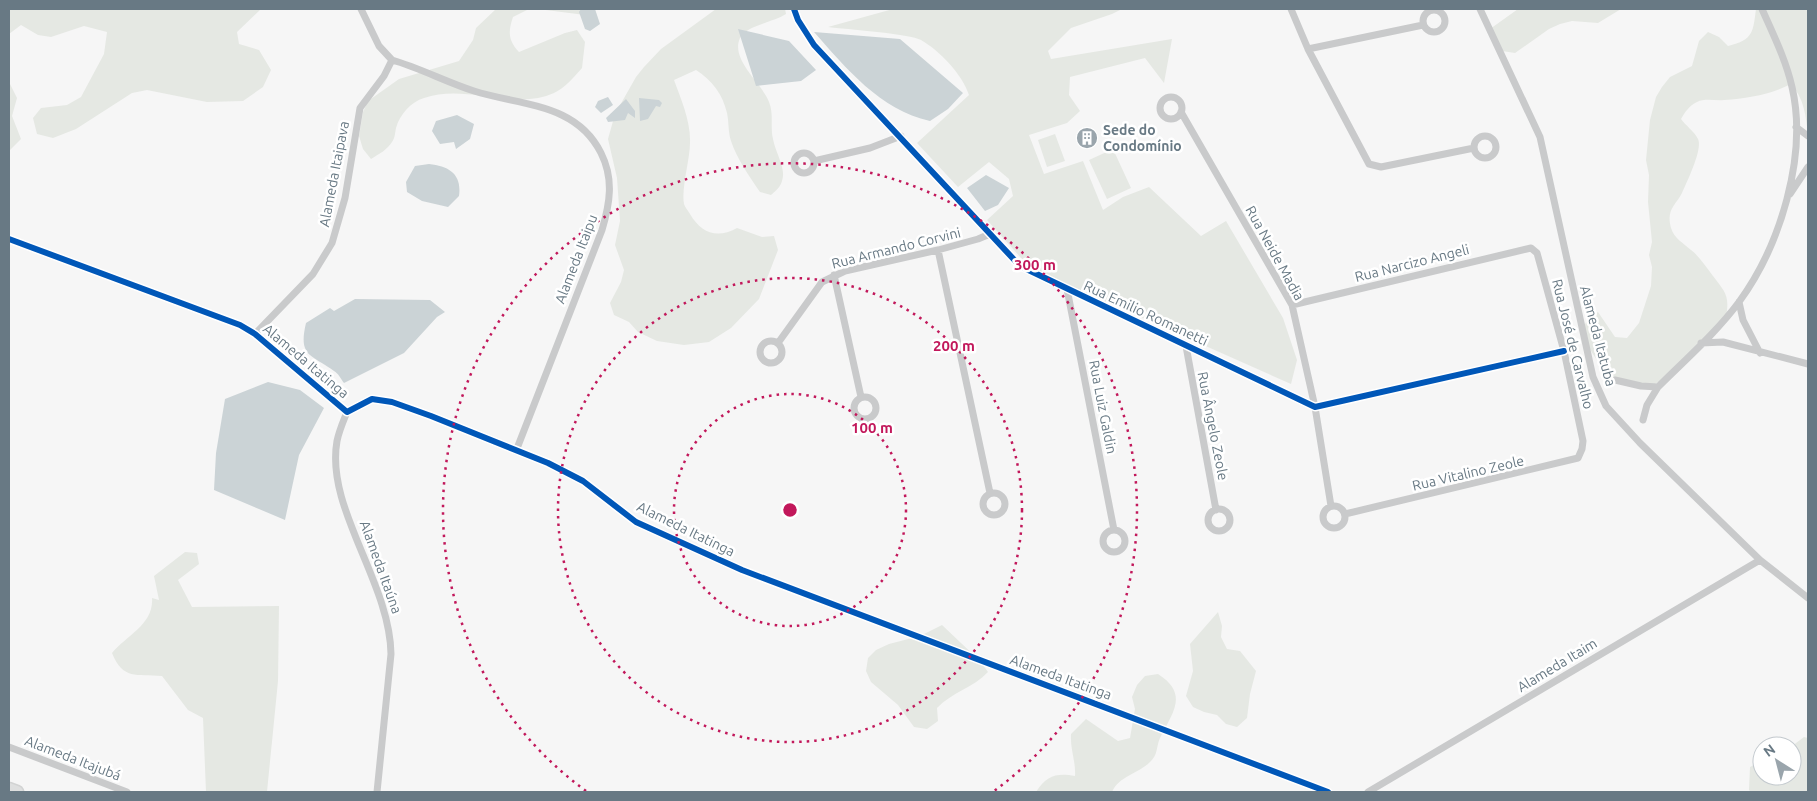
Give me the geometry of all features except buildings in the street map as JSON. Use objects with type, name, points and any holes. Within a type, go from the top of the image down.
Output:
[{"type":"highway","points":[[9,789],[17,792]]},
{"type":"street","points":[[361,9],[379,46],[392,60]]},
{"type":"street","name":"Rua Emilio Romanetti","points":[[794,9],[798,20],[814,45],[1020,266],[1315,407]]},
{"type":"street","points":[[1291,9],[1308,49],[1368,164],[1380,167],[1474,148]]},
{"type":"street","name":"Alameda Itatuba","points":[[1480,9],[1540,137],[1565,258],[1598,392],[1606,406],[1634,437],[1760,560],[1808,598]]},
{"type":"street","points":[[1643,420],[1647,405],[1658,387],[1739,302],[1774,240],[1790,194],[1796,127],[1792,86],[1762,9]]},
{"type":"street","points":[[1308,49],[1423,25]]},
{"type":"street","name":"Alameda Itaipava","points":[[255,334],[313,274],[332,243],[346,198],[360,108],[384,76],[392,60]]},
{"type":"street","name":"Alameda Itaipu","points":[[392,60],[475,91],[566,116],[590,133],[607,165],[611,186],[608,210],[602,230],[516,451]]},
{"type":"street","name":"Rua Neide Madia","points":[[1181,112],[1292,305],[1315,407],[1331,506]]},
{"type":"street","points":[[1796,127],[1808,136]]},
{"type":"street","points":[[814,161],[870,148],[900,136]]},
{"type":"street","points":[[1790,194],[1808,167]]},
{"type":"street","name":"Rua Armando Corvini","points":[[778,343],[816,288],[834,275],[938,250],[990,234]]},
{"type":"street","name":"Alameda Itatinga","points":[[9,239],[240,325],[255,334],[347,412],[361,403],[372,399],[431,416],[548,463],[583,481],[636,522],[742,570],[1328,792]]},
{"type":"street","name":"Rua Narcizo Angeli","points":[[1292,305],[1525,248],[1531,248],[1537,253]]},
{"type":"street","points":[[938,250],[990,493]]},
{"type":"street","name":"Rua José de Carvalho","points":[[1537,253],[1564,351],[1583,441]]},
{"type":"street","points":[[834,275],[862,397]]},
{"type":"street","name":"Rua Luiz Galdin","points":[[1067,289],[1114,530]]},
{"type":"street","points":[[1739,302],[1743,320],[1760,353]]},
{"type":"street","points":[[1701,343],[1723,342],[1808,364]]},
{"type":"street","name":"Rua Ângelo Zeole","points":[[1186,346],[1216,510]]},
{"type":"street","points":[[1315,407],[1564,351]]},
{"type":"street","points":[[1615,380],[1641,386],[1658,387]]},
{"type":"street","name":"Alameda Itaúna","points":[[347,412],[337,442],[339,484],[343,503],[385,610],[391,637],[378,792]]},
{"type":"street","name":"Rua Vitalino Zeole","points":[[1331,506],[1323,514],[1324,521],[1329,527],[1336,528],[1342,525],[1345,514],[1571,462],[1581,453],[1583,441]]},
{"type":"street","points":[[1331,506],[1341,508],[1345,514]]},
{"type":"street","name":"Alameda Itaim","points":[[1368,792],[1760,560]]},
{"type":"street","name":"Alameda Itajubá","points":[[9,747],[127,792]]},
{"type":"shaded area","points":[[9,9],[261,9],[237,32],[239,44],[259,50],[271,70],[263,87],[243,101],[207,102],[147,90],[132,93],[76,129],[53,138],[37,134],[33,118],[41,108],[67,105],[81,97],[104,54],[107,32],[84,26],[51,37],[38,35],[21,25],[9,34]]},
{"type":"shaded area","points":[[496,9],[529,9],[513,17],[511,22],[511,40],[519,52],[577,30],[585,42],[582,68],[562,88],[539,98],[507,99],[456,93],[440,94],[419,100],[403,113],[390,145],[371,159],[363,149],[359,136],[363,112],[368,101],[399,79],[459,61],[473,40],[476,28]]},
{"type":"shaded area","points":[[538,9],[597,9],[585,15]]},
{"type":"shaded area","points":[[581,9],[595,9],[600,24],[590,31],[585,29],[579,12]]},
{"type":"shaded area","points":[[716,9],[785,9],[786,14],[748,30],[740,38],[738,46],[739,55],[743,63],[769,102],[772,134],[782,167],[782,179],[779,187],[771,195],[760,192],[744,167],[731,141],[727,113],[720,94],[712,83],[696,70],[674,80],[685,111],[690,135],[690,150],[683,198],[684,204],[694,221],[704,230],[723,233],[737,228],[762,237],[774,236],[778,250],[759,299],[731,328],[709,342],[684,345],[657,341],[638,332],[629,322],[614,315],[610,303],[621,282],[624,270],[615,245],[620,221],[617,178],[608,139],[615,114],[636,77],[644,67],[661,49]]},
{"type":"shaded area","points":[[893,9],[1122,9],[1071,28],[1048,51],[1051,59],[1172,39],[1164,83],[1145,58],[1070,77],[1069,95],[1080,111],[1067,123],[1029,135],[1044,174],[1083,161],[1103,210],[1123,197],[1149,187],[1201,236],[1226,221],[1283,318],[1297,360],[1291,384],[1030,268],[987,220],[1013,196],[1009,179],[989,162],[958,187],[917,143],[969,95],[956,71],[943,57],[921,40],[892,34],[828,27]]},
{"type":"shaded area","points":[[1518,9],[1621,9],[1598,23],[1572,21],[1560,24],[1549,29],[1515,53],[1502,51],[1490,29]]},
{"type":"shaded area","points":[[1756,9],[1808,9],[1808,135],[1802,101],[1791,84],[1775,91],[1750,97],[1700,101],[1692,105],[1686,112],[1681,119],[1697,136],[1699,144],[1694,166],[1682,193],[1670,212],[1671,228],[1674,235],[1700,259],[1723,290],[1727,299],[1726,317],[1664,379],[1653,385],[1619,383],[1606,371],[1593,354],[1585,335],[1584,327],[1589,318],[1598,312],[1615,337],[1627,338],[1639,323],[1651,286],[1652,267],[1649,255],[1652,242],[1648,202],[1649,175],[1646,160],[1650,120],[1656,97],[1670,77],[1692,66],[1699,41],[1708,32],[1719,37],[1728,46],[1743,41],[1751,34]]},
{"type":"shaded area","points":[[738,29],[789,41],[816,70],[801,81],[756,86]]},
{"type":"shaded area","points":[[814,32],[900,39],[963,93],[948,109],[930,121],[912,115],[895,108],[865,86]]},
{"type":"shaded area","points":[[9,82],[17,98],[12,116],[21,139],[9,151]]},
{"type":"shaded area","points":[[608,97],[613,105],[601,113],[595,107],[598,101]]},
{"type":"shaded area","points":[[639,98],[659,100],[662,103],[660,107],[656,106],[648,119],[640,121]]},
{"type":"shaded area","points":[[626,99],[635,111],[635,118],[628,113],[625,120],[608,122],[606,118]]},
{"type":"shaded area","points":[[457,115],[474,124],[470,139],[456,149],[454,142],[440,144],[432,131],[436,121]]},
{"type":"shaded area","points":[[1055,134],[1065,161],[1047,167],[1038,140]]},
{"type":"shaded area","points":[[1113,149],[1131,188],[1107,199],[1089,160]]},
{"type":"shaded area","points":[[429,164],[449,169],[459,182],[459,196],[448,207],[422,201],[407,192],[406,182],[415,166]]},
{"type":"shaded area","points":[[986,175],[1009,188],[998,205],[985,211],[967,188]]},
{"type":"shaded area","points":[[355,299],[430,300],[445,312],[437,317],[404,353],[344,383],[335,372],[308,353],[305,349],[304,334],[306,323],[330,308],[334,311]]},
{"type":"shaded area","points":[[268,382],[300,390],[324,408],[299,455],[285,520],[214,490],[216,453],[225,399]]},
{"type":"shaded area","points":[[185,552],[197,553],[199,564],[178,580],[192,607],[279,606],[278,681],[267,792],[206,792],[203,718],[188,710],[162,676],[138,675],[126,672],[116,662],[112,653],[144,622],[149,615],[152,598],[159,600],[154,576]]},
{"type":"shaded area","points":[[1218,612],[1222,626],[1221,637],[1227,649],[1240,651],[1256,671],[1250,694],[1247,718],[1237,727],[1226,724],[1217,715],[1193,707],[1186,696],[1193,671],[1190,644]]},
{"type":"shaded area","points":[[942,625],[980,661],[988,672],[937,708],[938,721],[927,729],[914,727],[898,705],[871,682],[866,671],[868,658],[876,650],[889,644],[920,636]]},
{"type":"shaded area","points":[[1158,674],[1168,681],[1173,689],[1176,696],[1176,704],[1160,738],[1154,757],[1150,762],[1119,782],[1112,792],[1036,792],[1044,782],[1053,776],[1075,776],[1071,734],[1086,719],[1118,741],[1130,738],[1135,709],[1132,697],[1137,685],[1145,676]]},
{"type":"shaded area","points":[[1802,738],[1808,738],[1808,792],[1751,792],[1749,790],[1750,767],[1752,766],[1752,786],[1802,786]]},
{"type":"cycle path","points":[[794,9],[798,20],[814,45],[1020,266],[1315,407],[1564,351]]},
{"type":"cycle path","points":[[9,239],[240,325],[255,334],[347,412],[372,399],[392,402],[431,416],[548,463],[583,481],[636,522],[742,570],[1328,792]]},
{"type":"place","name":"Sede do Condomínio","points":[[1087,138]]}]
